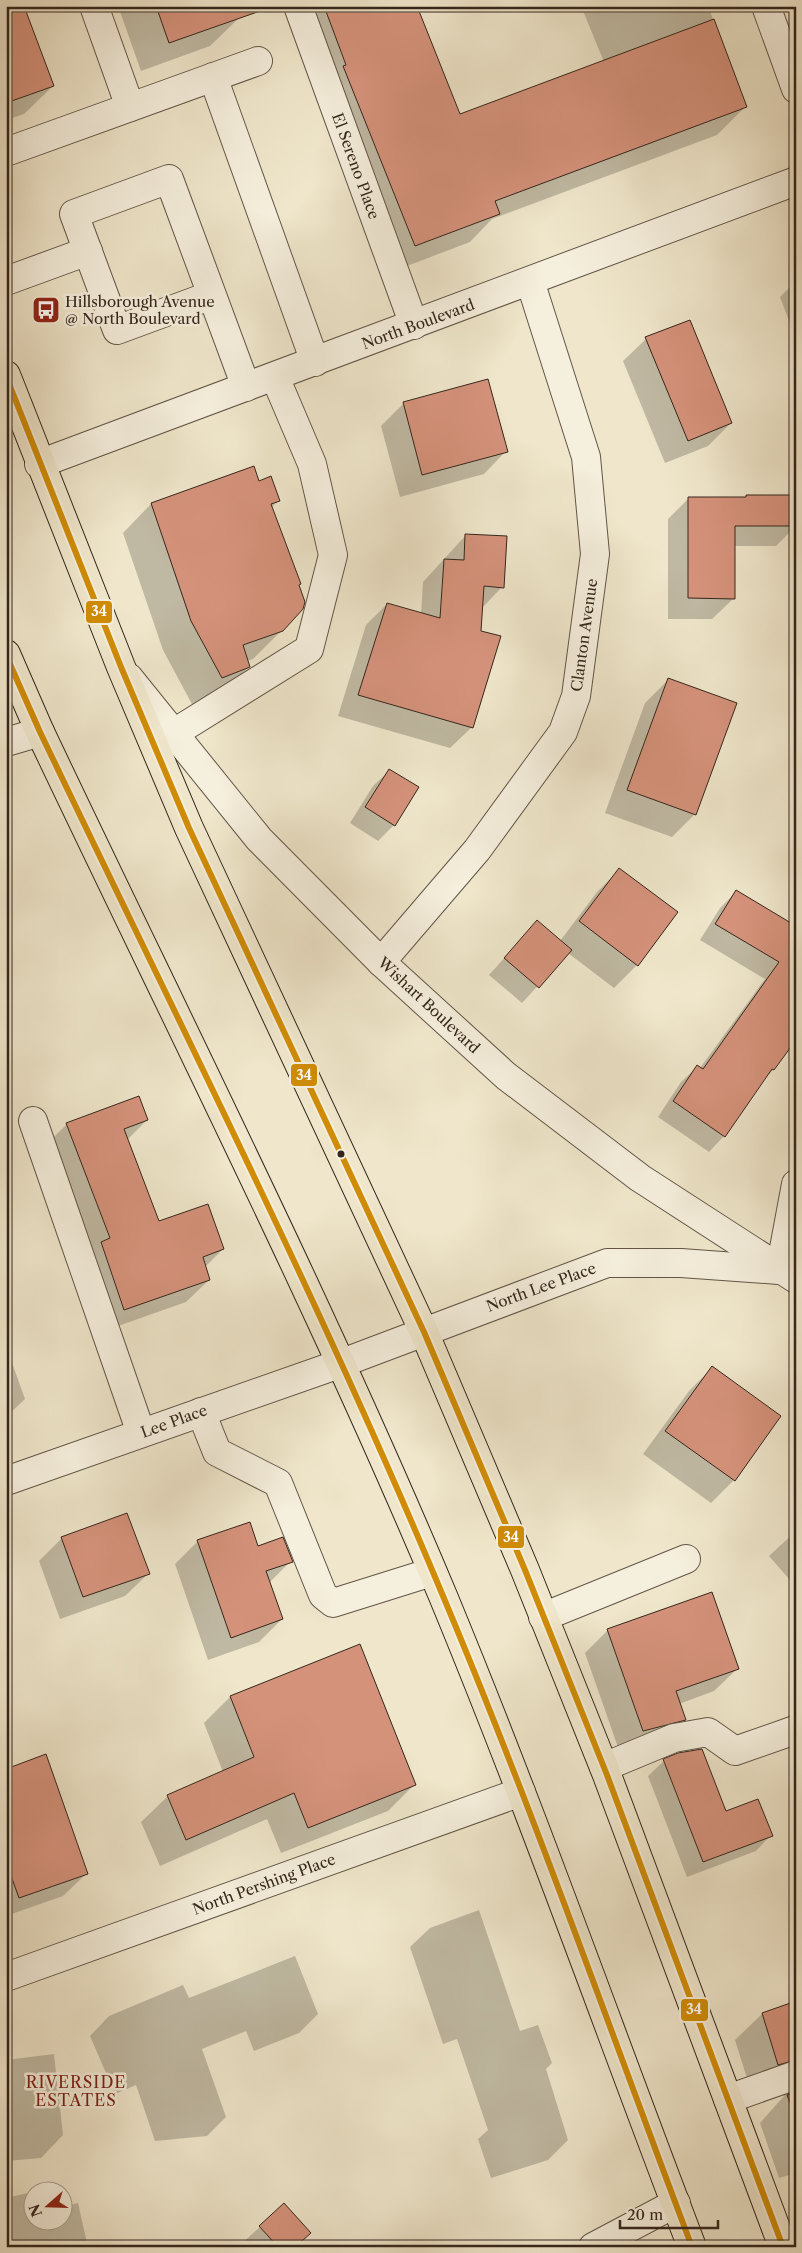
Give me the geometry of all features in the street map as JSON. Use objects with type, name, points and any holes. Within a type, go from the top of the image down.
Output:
[{"type":"main road","points":[[6,375],[39,464],[120,667],[189,828],[424,1332],[543,1617],[604,1767],[783,2247]]},
{"type":"main road","points":[[6,654],[40,732],[342,1363],[432,1572],[521,1792],[692,2247]]},
{"type":"street","points":[[94,6],[130,108]]},
{"type":"street","name":"El Sereno Place","points":[[298,6],[414,325]]},
{"type":"street","points":[[766,6],[796,89]]},
{"type":"street","points":[[6,152],[258,61]]},
{"type":"street","points":[[213,77],[315,362]]},
{"type":"street","points":[[212,295],[117,330],[74,214],[170,179],[246,387]]},
{"type":"street","name":"North Boulevard","points":[[39,464],[796,181]]},
{"type":"street","points":[[6,281],[88,251]]},
{"type":"street","name":"Clanton Avenue","points":[[381,962],[477,850],[562,732],[576,696],[595,554],[586,457],[530,282]]},
{"type":"street","points":[[174,734],[309,649],[333,555],[312,464],[275,377]]},
{"type":"street","name":"Wishart Boulevard","points":[[120,667],[259,839],[381,962],[506,1076],[640,1178],[791,1278]]},
{"type":"street","points":[[6,742],[40,732]]},
{"type":"street","points":[[34,1121],[141,1433]]},
{"type":"street","points":[[791,1278],[796,1184]]},
{"type":"street","name":"North Lee Place","points":[[342,1363],[606,1263],[681,1264],[791,1278]]},
{"type":"street","name":"Lee Place","points":[[6,1481],[342,1363]]},
{"type":"street","points":[[201,1412],[217,1452],[278,1483],[323,1595],[333,1603],[432,1572]]},
{"type":"street","points":[[543,1617],[686,1559]]},
{"type":"street","points":[[604,1767],[674,1738],[708,1732],[735,1751],[795,1730]]},
{"type":"street","name":"North Pershing Place","points":[[6,1977],[521,1792]]},
{"type":"street","points":[[728,2099],[796,2075]]},
{"type":"street","points":[[593,2247],[676,2203]]},
{"type":"building","points":[[6,6],[24,6],[54,86],[6,103]]},
{"type":"building","points":[[156,6],[263,6],[263,10],[169,43]]},
{"type":"building","points":[[324,6],[417,6],[460,114],[714,19],[747,107],[495,201],[500,214],[415,246],[343,66],[346,65]]},
{"type":"building","points":[[690,320],[732,423],[688,441],[645,337]]},
{"type":"building","points":[[488,379],[508,452],[422,475],[403,402]]},
{"type":"building","points":[[254,466],[259,481],[271,476],[280,501],[271,504],[301,584],[299,585],[305,602],[303,609],[283,631],[243,645],[250,667],[222,678],[191,621],[151,503]]},
{"type":"building","points":[[746,495],[796,495],[796,526],[735,526],[735,599],[688,598],[688,497],[746,497]]},
{"type":"building","points":[[465,534],[507,536],[504,588],[484,586],[481,631],[501,636],[473,728],[358,695],[387,603],[440,618],[444,559],[464,560]]},
{"type":"building","points":[[668,678],[737,703],[696,815],[627,790]]},
{"type":"building","points":[[389,769],[419,787],[395,826],[365,807]]},
{"type":"building","points":[[619,868],[678,912],[638,966],[579,921]]},
{"type":"building","points":[[736,890],[796,926],[796,1040],[774,1070],[772,1069],[725,1137],[673,1101],[697,1065],[703,1069],[779,962],[715,924]]},
{"type":"building","points":[[537,920],[572,950],[539,988],[504,958]]},
{"type":"building","points":[[139,1096],[148,1120],[124,1129],[159,1221],[208,1204],[224,1249],[203,1257],[210,1280],[124,1310],[101,1242],[110,1238],[66,1123]]},
{"type":"building","points":[[712,1366],[781,1416],[735,1481],[665,1431]]},
{"type":"building","points":[[127,1513],[150,1574],[83,1597],[61,1537]]},
{"type":"building","points":[[250,1522],[258,1546],[283,1537],[293,1562],[266,1571],[283,1619],[231,1638],[197,1540]]},
{"type":"building","points":[[712,1592],[739,1669],[676,1691],[686,1720],[643,1731],[607,1629]]},
{"type":"building","points":[[360,1644],[416,1785],[308,1828],[294,1793],[186,1840],[167,1795],[254,1757],[230,1696]]},
{"type":"building","points":[[702,1749],[726,1811],[758,1799],[773,1836],[703,1862],[663,1759],[678,1753]]},
{"type":"building","points":[[46,1754],[88,1874],[19,1898],[6,1862],[6,1769]]},
{"type":"building","points":[[796,2001],[796,2060],[778,2065],[762,2013]]},
{"type":"building","points":[[796,2092],[796,2102],[790,2103],[787,2095]]},
{"type":"building","points":[[284,2203],[311,2233],[295,2247],[278,2247],[259,2226]]},
{"type":"transit line","name":"34","points":[[6,376],[121,667],[189,828],[424,1332],[525,1570],[607,1775],[783,2247]]},
{"type":"transit line","name":"34","points":[[6,655],[40,732],[298,1270],[348,1378],[443,1596],[508,1757],[692,2247]]},
{"type":"place","name":"Hillsborough Avenue @ North Boulevard","points":[[46,310]]},
{"type":"district","name":"RIVERSIDE ESTATES","points":[[76,2091]]}]
